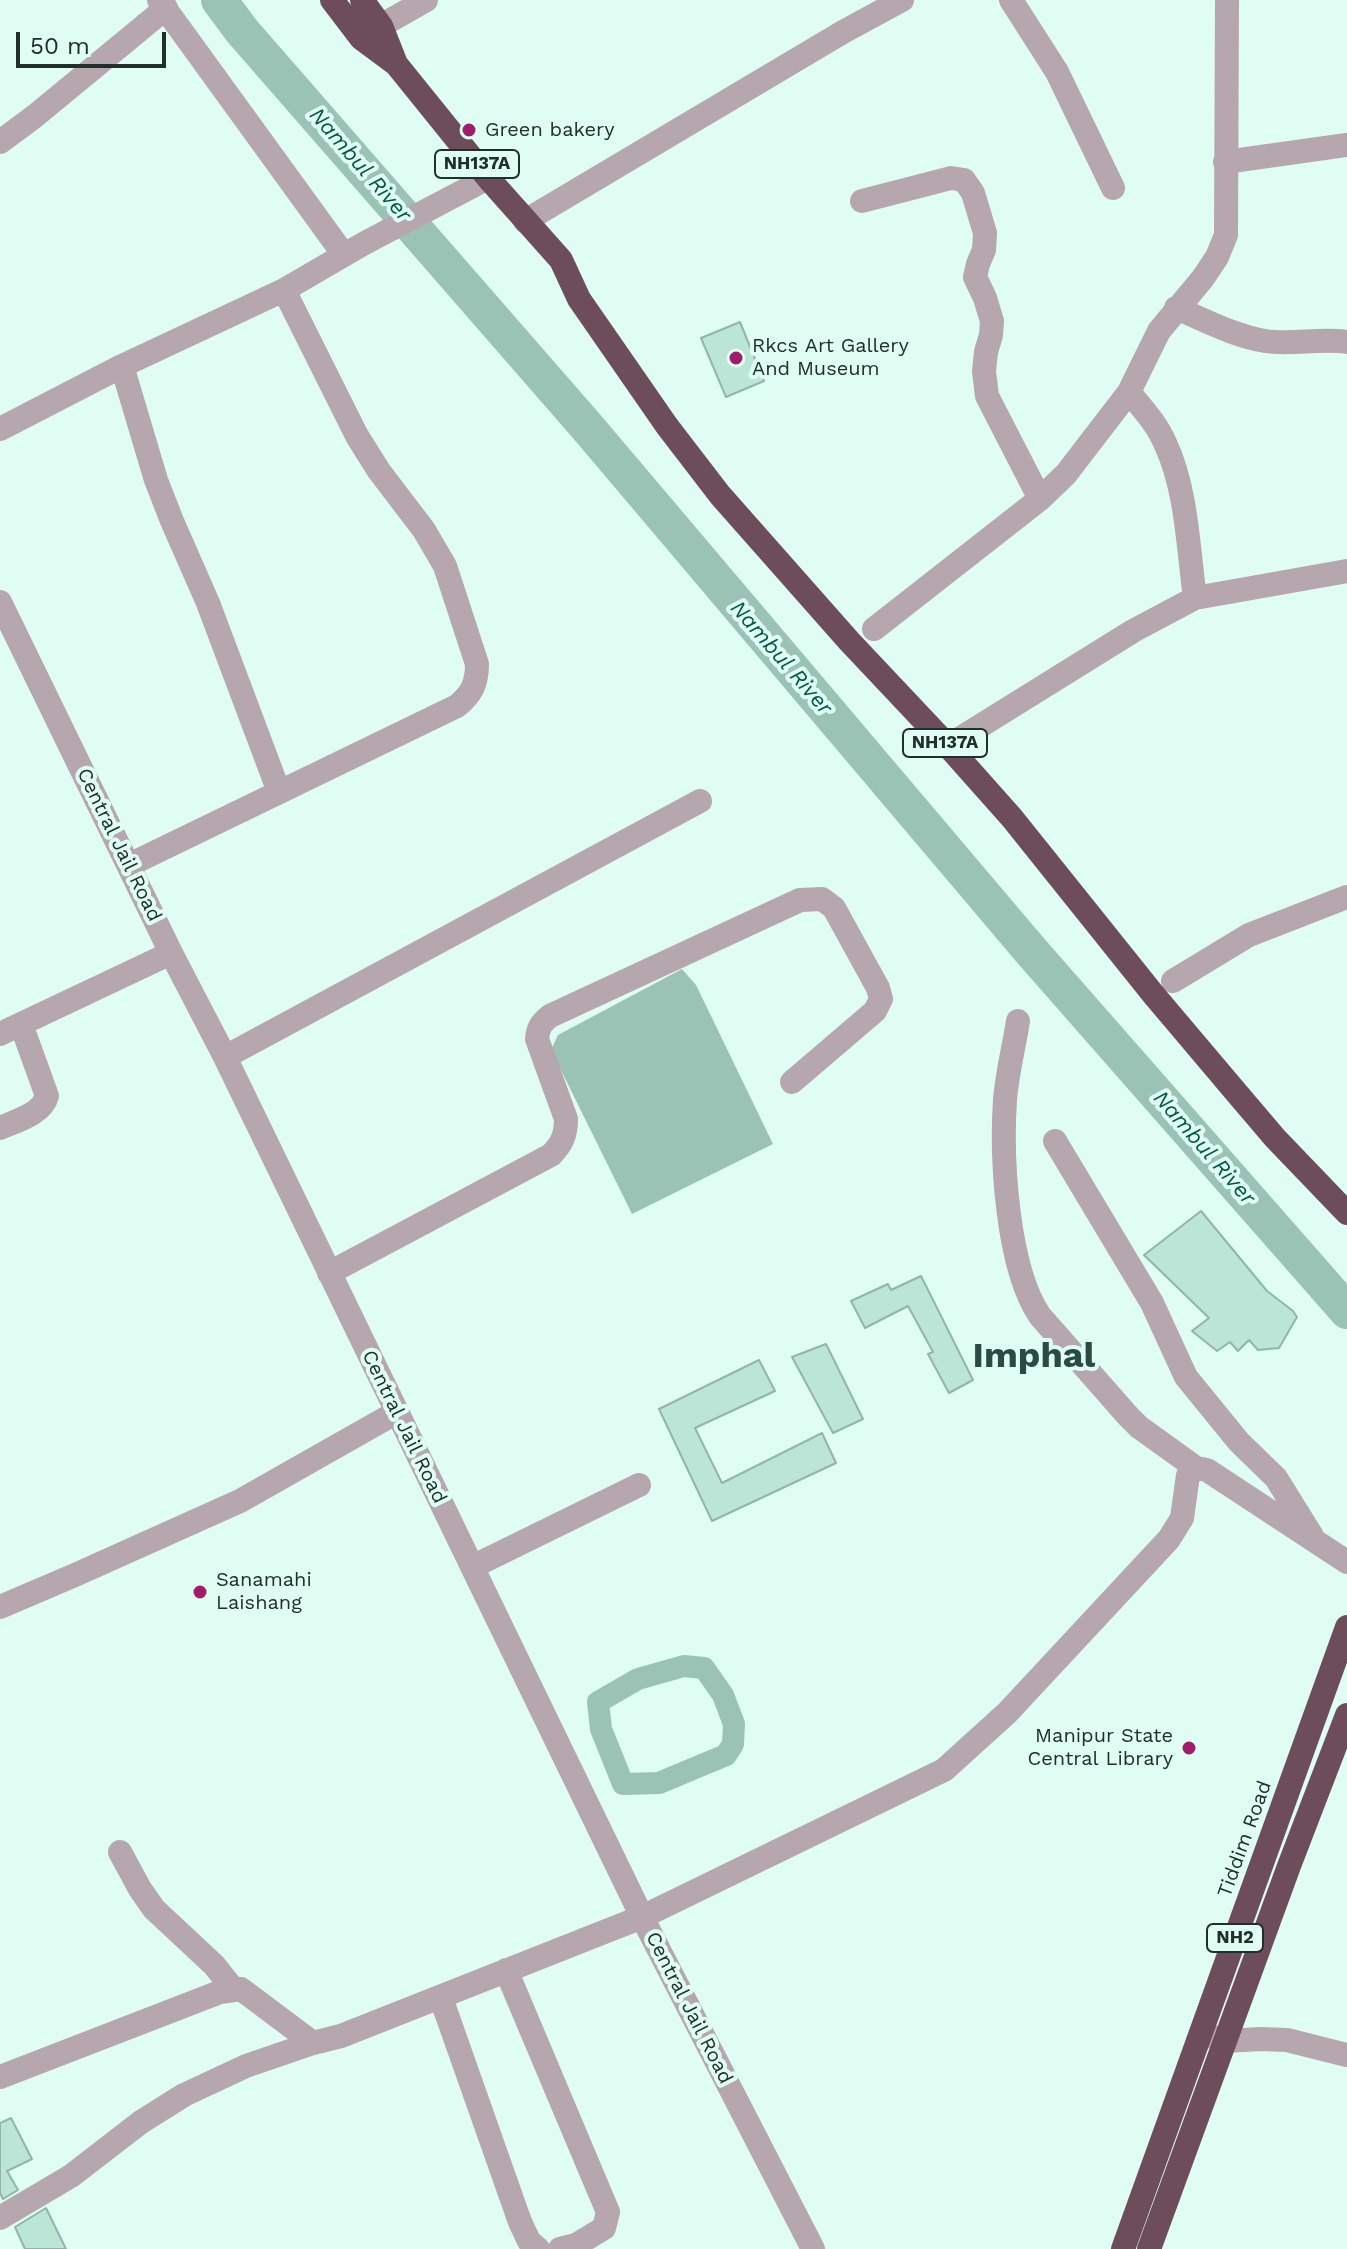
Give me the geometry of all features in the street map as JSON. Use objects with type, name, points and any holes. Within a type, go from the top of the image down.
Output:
[{"type":"highway","name":"NH137A","points":[[332,0],[371,32],[488,178],[561,260],[579,299],[667,426],[720,495],[1012,818],[1235,1091],[1347,1213]]},
{"type":"highway","name":"NH137A","points":[[362,0],[371,32]]},
{"type":"highway","name":"Tiddim Road","points":[[1123,2249],[1347,1627]]},
{"type":"highway","name":"NH2","points":[[1149,2249],[1347,1715]]},
{"type":"street","points":[[371,32],[426,0]]},
{"type":"street","points":[[525,221],[829,40],[902,0]]},
{"type":"street","points":[[1011,0],[1057,72],[1113,188]]},
{"type":"street","points":[[874,629],[1040,499],[1066,474],[1129,392],[1159,331],[1217,257],[1226,235],[1227,0]]},
{"type":"street","points":[[0,142],[35,116],[162,4],[354,249]]},
{"type":"street","points":[[1225,162],[1347,145]]},
{"type":"street","points":[[0,429],[122,366],[284,290],[488,178]]},
{"type":"street","points":[[862,201],[951,178],[964,180],[973,193],[985,233],[984,250],[975,277],[992,321],[984,371],[987,396],[1040,499]]},
{"type":"street","points":[[129,865],[457,706],[473,690],[477,678],[477,664],[445,566],[424,530],[357,436],[284,290]]},
{"type":"street","points":[[1176,308],[1242,336],[1269,341],[1347,342]]},
{"type":"street","points":[[122,366],[156,480],[208,603],[279,792]]},
{"type":"street","points":[[1129,392],[1151,418],[1165,442],[1178,476],[1195,598]]},
{"type":"street","points":[[948,746],[1133,631],[1195,598],[1347,571]]},
{"type":"street","name":"Central Jail Road","points":[[0,602],[225,1057],[642,1917],[813,2249]]},
{"type":"street","points":[[225,1057],[700,801]]},
{"type":"street","points":[[1173,981],[1249,935],[1347,897]]},
{"type":"street","points":[[329,1273],[551,1155],[562,1144],[566,1119],[537,1039],[538,1029],[550,1016],[800,900],[822,899],[834,908],[881,999],[875,1011],[792,1082]]},
{"type":"street","points":[[2,1121],[38,1110],[45,1104],[47,1096],[10,1029],[171,953]]},
{"type":"street","points":[[1018,1021],[1005,1099],[1005,1185],[1010,1223],[1027,1294],[1040,1316],[1139,1427],[1196,1468],[1207,1470],[1347,1562]]},
{"type":"street","points":[[1055,1141],[1152,1303],[1186,1377],[1239,1442],[1276,1478],[1315,1541]]},
{"type":"street","points":[[0,1607],[240,1501],[397,1412]]},
{"type":"street","points":[[0,2218],[71,2176],[141,2122],[184,2095],[246,2066],[341,2036],[642,1917],[944,1770],[1007,1713],[1169,1539],[1182,1518],[1188,1475],[1196,1468]]},
{"type":"street","points":[[472,1567],[639,1485]]},
{"type":"street","points":[[120,1852],[154,1909],[214,1965],[234,1990]]},
{"type":"street","points":[[506,1970],[608,2212],[604,2228],[576,2245],[560,2249]]},
{"type":"street","points":[[0,2077],[220,1992],[241,1989],[313,2043]]},
{"type":"street","points":[[441,1998],[520,2222],[529,2241],[538,2249]]},
{"type":"street","points":[[1201,2033],[1225,2041],[1287,2040],[1347,2055]]},
{"type":"shaded area","points":[[682,969],[696,985],[773,1144],[632,1214],[551,1050],[558,1035]]},
{"type":"building","points":[[740,322],[764,381],[726,397],[701,338]]},
{"type":"building","points":[[1201,1211],[1267,1291],[1297,1317],[1279,1348],[1258,1350],[1249,1340],[1238,1351],[1230,1342],[1217,1351],[1192,1331],[1209,1318],[1144,1255]]},
{"type":"building","points":[[921,1276],[973,1380],[949,1393],[928,1354],[933,1352],[908,1306],[865,1328],[851,1301],[888,1284],[891,1290]]},
{"type":"building","points":[[826,1344],[863,1419],[833,1433],[792,1357]]},
{"type":"building","points":[[759,1360],[775,1391],[695,1428],[722,1483],[822,1433],[836,1463],[712,1521],[659,1409]]},
{"type":"building","points":[[11,2118],[32,2159],[7,2171],[18,2190],[3,2199],[0,2193],[0,2123]]},
{"type":"building","points":[[46,2208],[66,2249],[25,2249],[15,2227]]},
{"type":"waterway","name":"Nambul River","points":[[219,0],[242,31],[588,428],[1031,951],[1347,1311]]},
{"type":"waterway","points":[[684,1666],[704,1668],[723,1695],[734,1724],[733,1744],[726,1755],[659,1783],[623,1784],[601,1729],[598,1702],[638,1679],[684,1666]]},
{"type":"place","name":"Green bakery","points":[[469,130]]},
{"type":"place","name":"Rkcs Art Gallery And Museum","points":[[736,358]]},
{"type":"place","name":"Sanamahi Laishang","points":[[200,1592]]},
{"type":"place","name":"Manipur State Central Library","points":[[1189,1748]]},
{"type":"district","name":"Imphal","points":[[1034,1356]]}]
